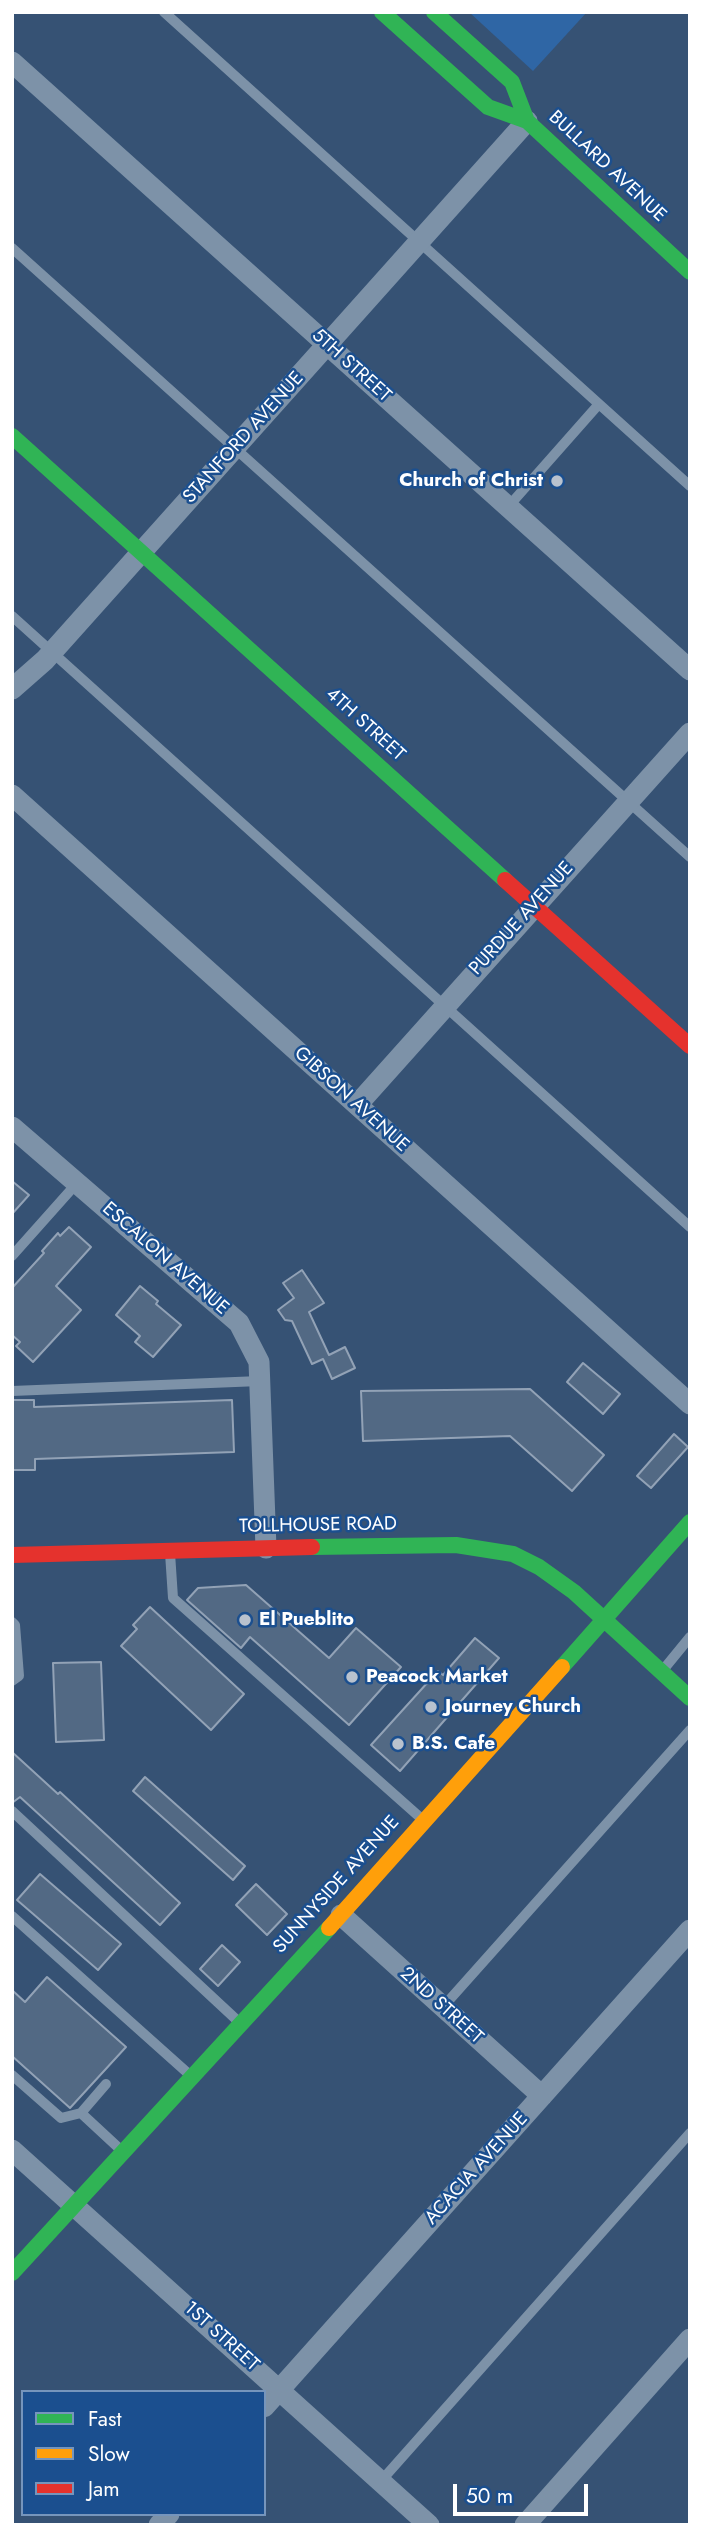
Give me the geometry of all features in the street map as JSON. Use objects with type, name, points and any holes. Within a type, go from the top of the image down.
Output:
[{"type":"street","name":"BULLARD AVENUE","points":[[382,12],[488,107],[527,121],[690,272]]},
{"type":"street","name":"BULLARD AVENUE","points":[[434,12],[512,82],[527,121]]},
{"type":"street","name":"5TH STREET","points":[[12,62],[690,670]]},
{"type":"street","name":"STANFORD AVENUE","points":[[12,689],[52,652],[527,121]]},
{"type":"street","name":"4TH STREET","points":[[12,436],[690,1046]]},
{"type":"street","name":"PURDUE AVENUE","points":[[357,1105],[690,733]]},
{"type":"street","name":"GIBSON AVENUE","points":[[14,800],[690,1404]]},
{"type":"street","name":"ESCALON AVENUE","points":[[12,1127],[239,1323],[259,1362],[266,1548]]},
{"type":"street","name":"SUNNYSIDE AVENUE","points":[[12,2273],[341,1915],[602,1619],[688,1528]]},
{"type":"street","name":"TOLLHOUSE ROAD","points":[[12,1555],[456,1545],[491,1549],[513,1555],[539,1567],[567,1587],[690,1698]]},
{"type":"street","name":"2ND STREET","points":[[341,1915],[542,2096]]},
{"type":"street","name":"ACACIA AVENUE","points":[[266,2405],[690,1930]]},
{"type":"street","name":"1ST STREET","points":[[15,2158],[74,2205],[429,2525]]},
{"type":"street","points":[[525,2525],[690,2339]]},
{"type":"lane","points":[[164,12],[690,486]]},
{"type":"lane","points":[[12,248],[690,857]]},
{"type":"lane","points":[[508,507],[599,404]]},
{"type":"lane","points":[[12,616],[690,1227]]},
{"type":"lane","points":[[12,1256],[77,1183]]},
{"type":"lane","points":[[12,1391],[260,1381]]},
{"type":"lane","points":[[170,1550],[173,1598],[423,1820]]},
{"type":"lane","points":[[12,1622],[15,1625],[19,1676],[12,1681]]},
{"type":"lane","points":[[662,1673],[690,1637]]},
{"type":"lane","points":[[443,2007],[690,1730]]},
{"type":"lane","points":[[12,1811],[240,2023]]},
{"type":"lane","points":[[12,1916],[191,2076]]},
{"type":"lane","points":[[12,2075],[61,2118],[81,2113],[106,2084]]},
{"type":"lane","points":[[81,2113],[122,2151]]},
{"type":"lane","points":[[381,2481],[690,2133]]},
{"type":"shaded area","points":[[469,12],[587,12],[533,71]]},
{"type":"building","points":[[12,1181],[29,1195],[12,1214]]},
{"type":"building","points":[[69,1227],[91,1247],[56,1286],[81,1310],[33,1362],[16,1346],[20,1342],[12,1335],[12,1288],[58,1233],[60,1236]]},
{"type":"building","points":[[302,1270],[324,1303],[309,1312],[329,1355],[345,1347],[355,1368],[332,1379],[323,1359],[312,1364],[292,1321],[285,1320],[278,1310],[294,1298],[283,1283]]},
{"type":"building","points":[[140,1286],[181,1325],[153,1357],[135,1342],[140,1336],[116,1315]]},
{"type":"building","points":[[583,1363],[620,1394],[603,1414],[567,1382]]},
{"type":"building","points":[[530,1389],[604,1455],[572,1491],[510,1436],[363,1441],[361,1391]]},
{"type":"building","points":[[12,1400],[34,1400],[34,1407],[232,1400],[234,1452],[35,1459],[35,1470],[12,1470]]},
{"type":"building","points":[[674,1434],[688,1447],[651,1488],[637,1476]]},
{"type":"building","points":[[246,1585],[329,1658],[356,1628],[401,1667],[349,1725],[250,1637],[241,1648],[187,1600],[198,1588]]},
{"type":"building","points":[[150,1607],[244,1694],[211,1730],[121,1646],[137,1629],[133,1625]]},
{"type":"building","points":[[475,1638],[499,1658],[400,1771],[371,1745],[438,1671],[443,1675]]},
{"type":"building","points":[[101,1662],[104,1740],[56,1742],[53,1663]]},
{"type":"building","points":[[12,1752],[58,1794],[60,1792],[180,1903],[160,1925],[20,1797],[12,1803]]},
{"type":"building","points":[[145,1777],[245,1866],[233,1880],[133,1791]]},
{"type":"building","points":[[40,1874],[121,1944],[98,1970],[17,1900]]},
{"type":"building","points":[[256,1884],[287,1914],[267,1935],[236,1905]]},
{"type":"building","points":[[222,1945],[240,1962],[218,1986],[200,1969]]},
{"type":"building","points":[[47,1977],[126,2047],[70,2108],[12,2056],[12,1990],[25,2002]]},
{"type":"traffic: fast","points":[[382,12],[488,107],[527,121],[690,272]]},
{"type":"traffic: fast","points":[[434,12],[512,82],[527,121]]},
{"type":"traffic: fast","points":[[12,436],[505,880]]},
{"type":"traffic: fast","points":[[562,1667],[690,1522]]},
{"type":"traffic: fast","points":[[312,1547],[456,1545],[513,1554],[539,1567],[574,1592],[690,1698]]},
{"type":"traffic: fast","points":[[12,2273],[329,1928]]},
{"type":"traffic: slow","points":[[329,1928],[562,1667]]},
{"type":"traffic: jam","points":[[505,880],[690,1046]]},
{"type":"traffic: jam","points":[[12,1555],[312,1547]]},
{"type":"place","name":"Church of Christ","points":[[557,481]]},
{"type":"place","name":"El Pueblito","points":[[245,1620]]},
{"type":"place","name":"Peacock Market","points":[[352,1677]]},
{"type":"place","name":"Journey Church","points":[[431,1707]]},
{"type":"place","name":"B.S. Cafe","points":[[398,1744]]}]
